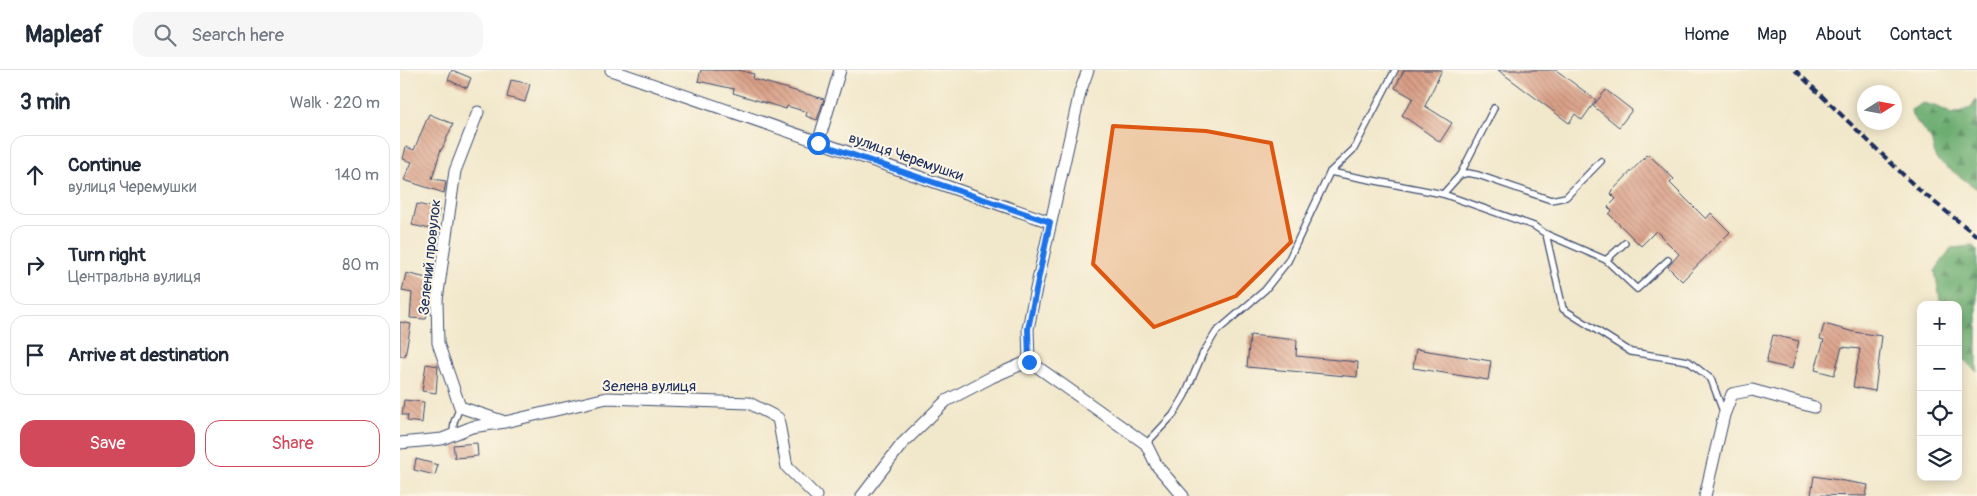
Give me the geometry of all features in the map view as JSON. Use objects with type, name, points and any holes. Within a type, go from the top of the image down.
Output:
[{"type":"street","name":"вулиця Черемушки","points":[[611,70],[1050,222]]},
{"type":"street","points":[[818,143],[840,70]]},
{"type":"street","points":[[1029,362],[1028,329],[1080,92],[1088,70]]},
{"type":"street","name":"Зелений провулок","points":[[460,407],[438,342],[437,300],[456,171],[478,112]]},
{"type":"street","points":[[1029,362],[1146,444],[1157,466],[1182,496]]},
{"type":"street","points":[[862,496],[902,444],[946,401],[992,377],[1029,362]]},
{"type":"street","points":[[1705,496],[1724,415],[1732,394],[1752,390],[1814,407]]},
{"type":"street","name":"Зелена вулиця","points":[[400,443],[442,439],[472,427],[505,422],[607,398],[749,403],[778,418],[788,467],[816,496]]},
{"type":"street","points":[[460,407],[505,422]]},
{"type":"lane","points":[[1146,444],[1173,415],[1216,332],[1265,290],[1288,261],[1330,172],[1354,149],[1396,70]]},
{"type":"lane","points":[[1443,194],[1460,175],[1494,108]]},
{"type":"lane","points":[[1460,175],[1468,173],[1478,175],[1551,200],[1566,197],[1601,161]]},
{"type":"lane","points":[[1330,172],[1443,194],[1534,226],[1546,234],[1606,260],[1637,289],[1668,260]]},
{"type":"lane","points":[[1546,234],[1563,309],[1631,352],[1688,361],[1712,379],[1724,415]]},
{"type":"lane","points":[[1606,260],[1625,242]]},
{"type":"lane","points":[[453,433],[454,422],[460,407]]},
{"type":"highlighted area","points":[[1113,126],[1206,131],[1271,143],[1291,242],[1236,296],[1154,327],[1093,264]]},
{"type":"green space","points":[[1977,99],[1977,189],[1936,159],[1931,139],[1912,116],[1911,110],[1923,103],[1938,107],[1952,114],[1971,108]]},
{"type":"green space","points":[[1973,246],[1977,250],[1977,372],[1962,358],[1962,301],[1940,301],[1935,271],[1951,248]]},
{"type":"building","points":[[452,70],[471,78],[467,88],[448,80]]},
{"type":"building","points":[[701,70],[738,70],[754,74],[753,79],[824,99],[817,120],[806,116],[807,112],[787,106],[786,109],[733,93],[734,89],[698,81]]},
{"type":"building","points":[[1404,70],[1442,70],[1425,106],[1452,123],[1440,142],[1402,115],[1413,98],[1395,88]]},
{"type":"building","points":[[1498,70],[1556,70],[1596,100],[1582,120],[1575,114],[1569,123]]},
{"type":"building","points":[[511,80],[530,84],[525,102],[507,97]]},
{"type":"building","points":[[1606,90],[1632,110],[1619,127],[1593,106]]},
{"type":"building","points":[[429,114],[453,124],[441,149],[432,179],[446,181],[444,193],[404,180],[412,162],[403,159],[406,147],[414,150]]},
{"type":"building","points":[[1648,154],[1674,179],[1670,183],[1706,219],[1711,213],[1730,232],[1682,281],[1668,267],[1679,254],[1656,231],[1641,246],[1609,214],[1612,211],[1608,207],[1616,199],[1610,193]]},
{"type":"building","points":[[417,204],[439,209],[435,230],[412,225]]},
{"type":"building","points":[[406,273],[431,279],[426,319],[410,318],[412,293],[402,291]]},
{"type":"building","points":[[400,322],[411,324],[405,356],[400,356]]},
{"type":"building","points":[[1824,324],[1854,332],[1882,336],[1875,391],[1853,387],[1860,349],[1842,347],[1834,375],[1815,370],[1824,340],[1820,339]]},
{"type":"building","points":[[1250,335],[1297,340],[1296,356],[1358,362],[1357,377],[1247,367]]},
{"type":"building","points":[[1773,335],[1799,341],[1792,369],[1766,363]]},
{"type":"building","points":[[1416,349],[1491,361],[1488,380],[1413,368]]},
{"type":"building","points":[[426,364],[438,366],[436,393],[422,391]]},
{"type":"building","points":[[404,400],[424,402],[422,423],[407,421],[408,415],[402,415]]},
{"type":"building","points":[[477,443],[478,456],[455,458],[453,445]]},
{"type":"building","points":[[416,459],[438,465],[435,475],[414,470]]},
{"type":"building","points":[[1814,476],[1868,485],[1866,496],[1811,495]]},
{"type":"railway","points":[[1795,70],[1918,189],[1977,236]]},
{"type":"route","points":[[818,143],[1050,222],[1028,329],[1029,362]]}]
